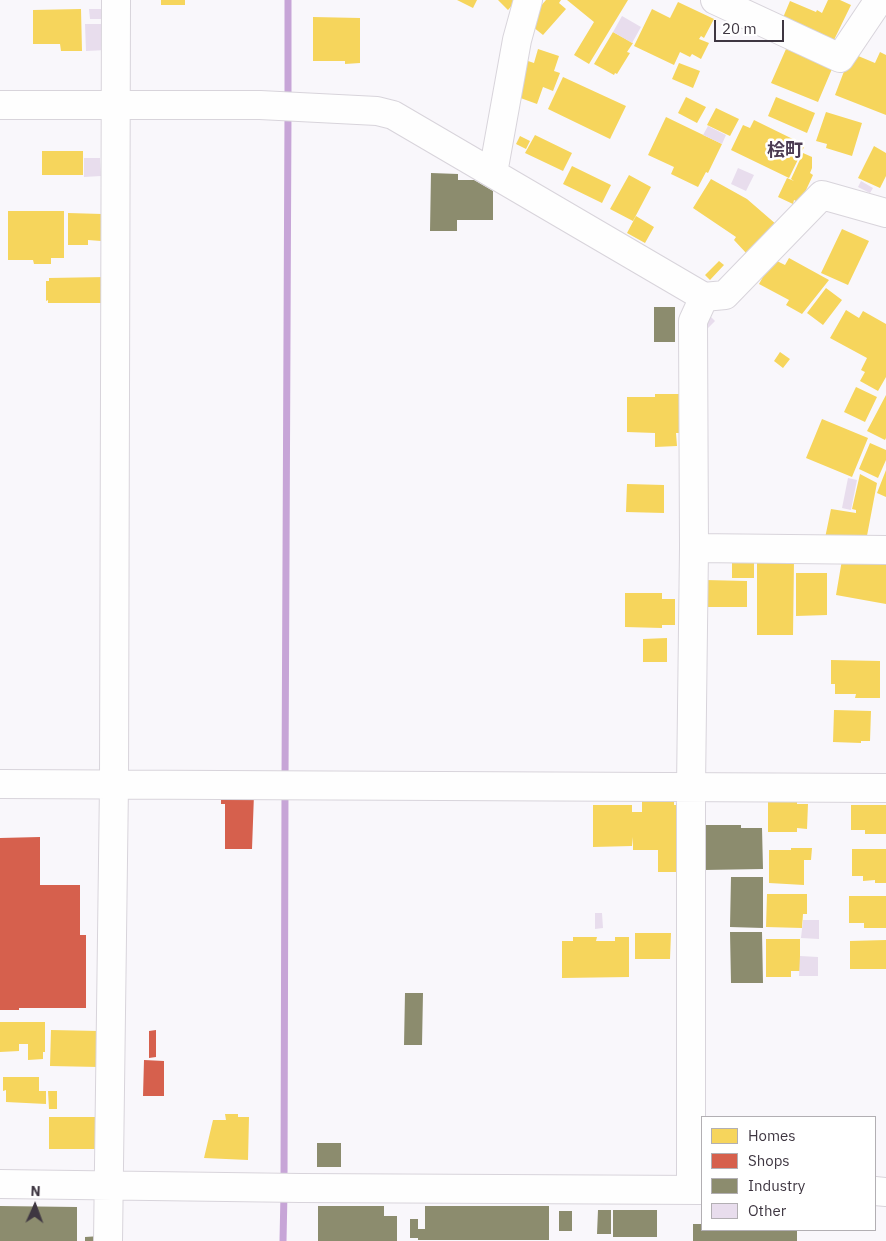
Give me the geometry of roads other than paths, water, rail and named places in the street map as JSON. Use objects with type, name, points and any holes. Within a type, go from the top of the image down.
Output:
[{"type":"street","points":[[108,1241],[114,784],[116,0]]},
{"type":"street","points":[[493,173],[517,40],[528,0]]},
{"type":"street","points":[[715,0],[840,58],[878,0]]},
{"type":"street","points":[[0,105],[260,105],[377,111],[392,115],[704,297],[725,295],[822,195],[885,211]]},
{"type":"street","points":[[0,1184],[697,1190],[692,787],[693,321],[704,297]]},
{"type":"street","points":[[694,548],[886,550]]},
{"type":"street","points":[[0,784],[886,788]]},
{"type":"waterway","points":[[288,0],[288,102]]},
{"type":"waterway","points":[[285,780],[288,113]]},
{"type":"waterway","points":[[284,1182],[285,790]]},
{"type":"waterway","points":[[283,1241],[284,1193]]},
{"type":"district","name":"桧町","points":[[785,151]]}]
